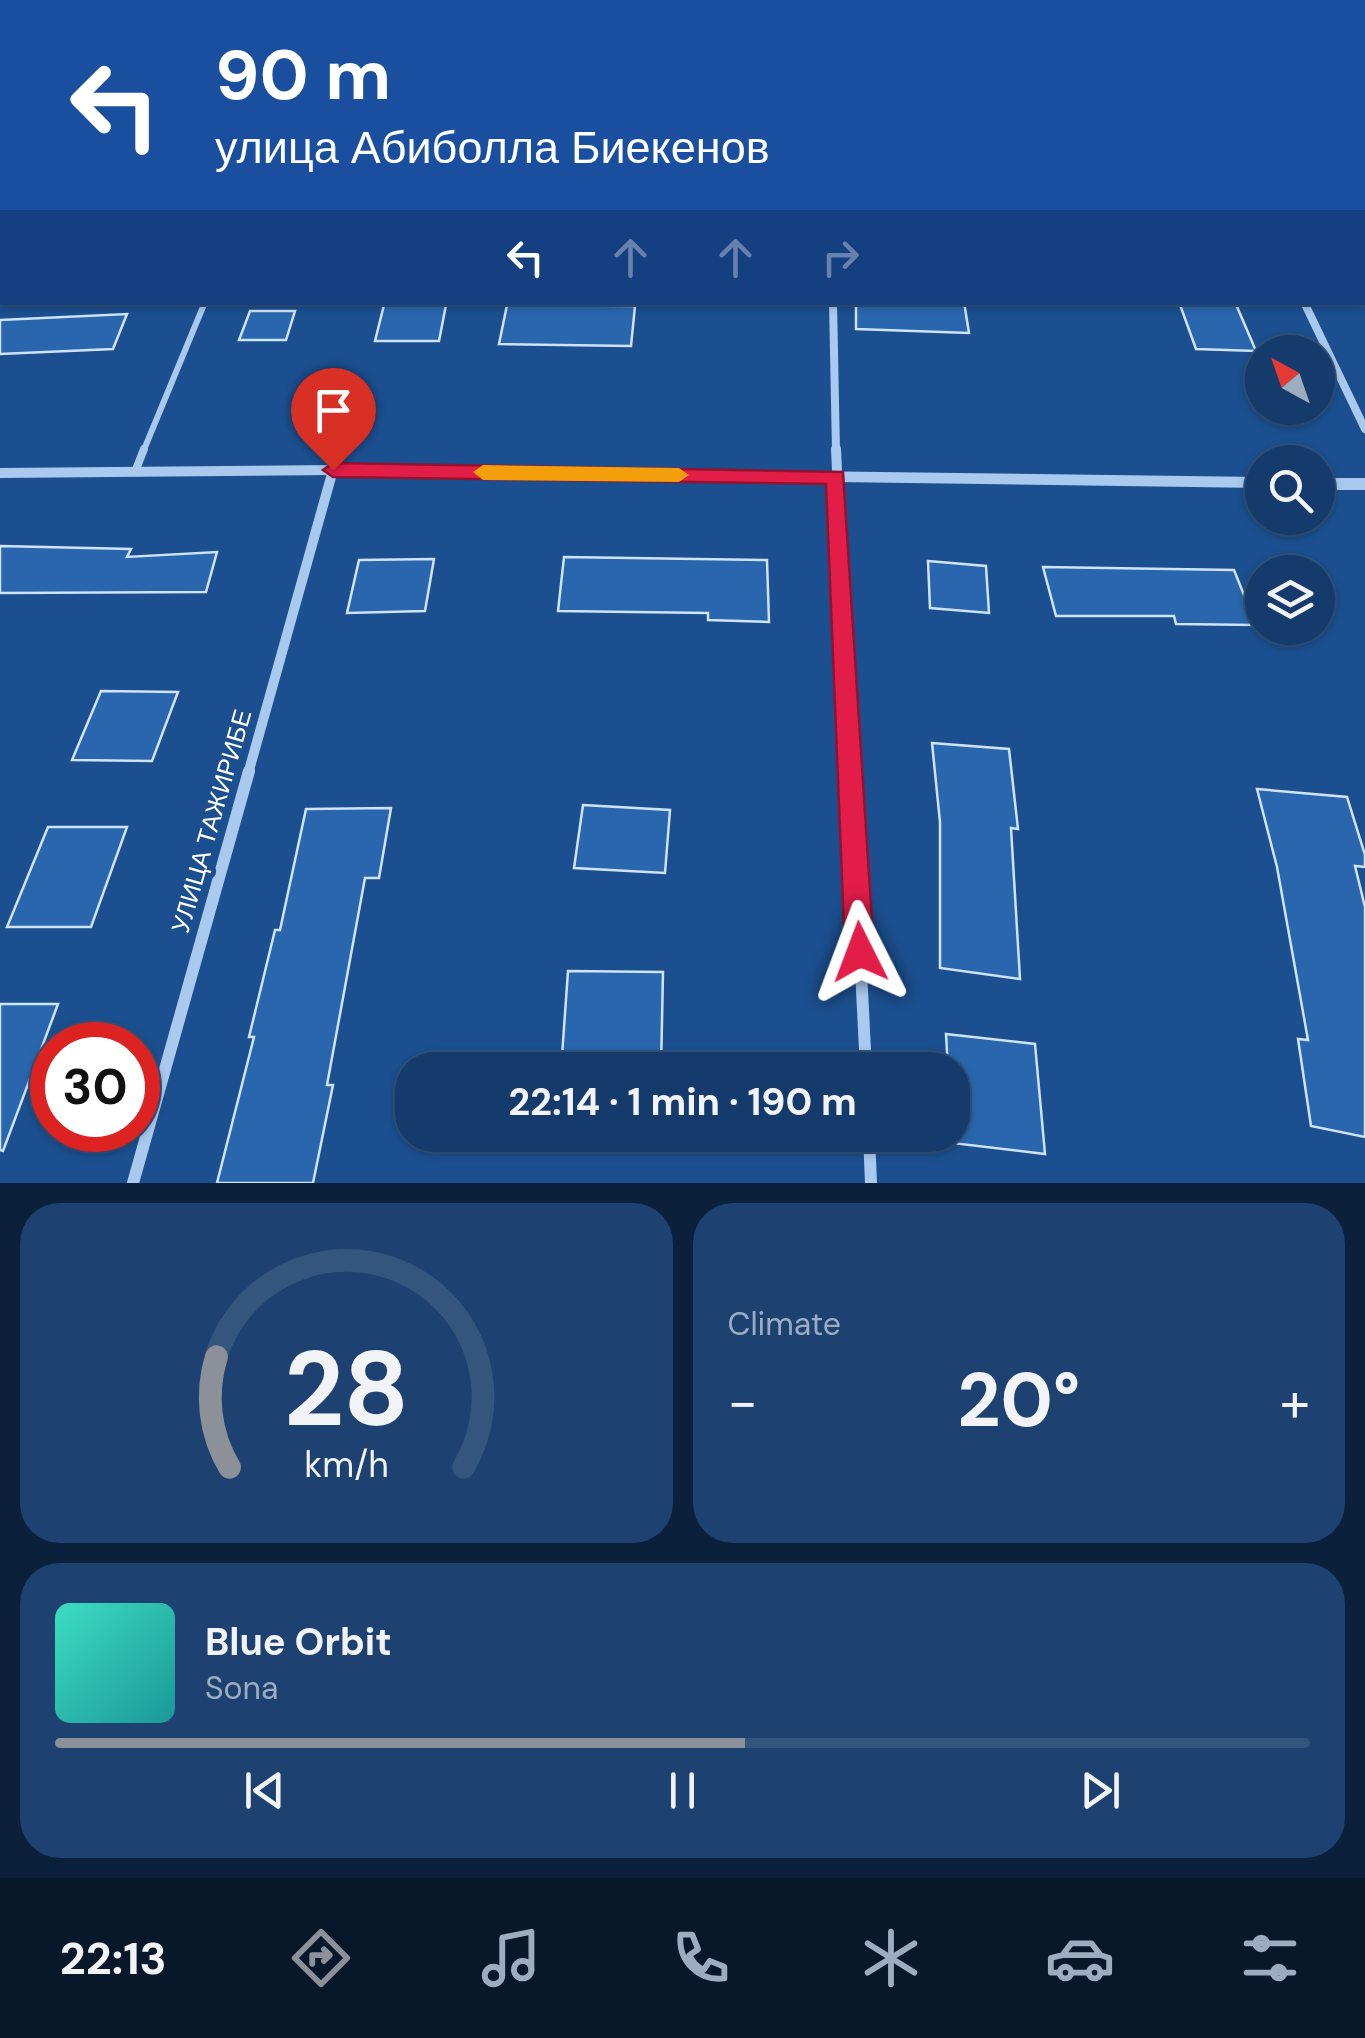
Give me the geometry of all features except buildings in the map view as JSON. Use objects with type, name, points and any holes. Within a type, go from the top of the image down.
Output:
[{"type":"street","points":[[833,305],[836,477],[865,1052]]},
{"type":"street","points":[[1305,305],[1365,430]]},
{"type":"street","points":[[0,473],[333,470],[1245,483]]},
{"type":"street","name":"УЛИЦА ТАЖИРИБЕ","points":[[133,1183],[333,470]]},
{"type":"street","points":[[1335,484],[1365,484]]},
{"type":"street","points":[[870,1152],[871,1183]]},
{"type":"lane","points":[[135,472],[204,305]]},
{"type":"slow traffic","points":[[483,472],[679,475]]},
{"type":"route","points":[[333,470],[836,477],[860,952]]}]
